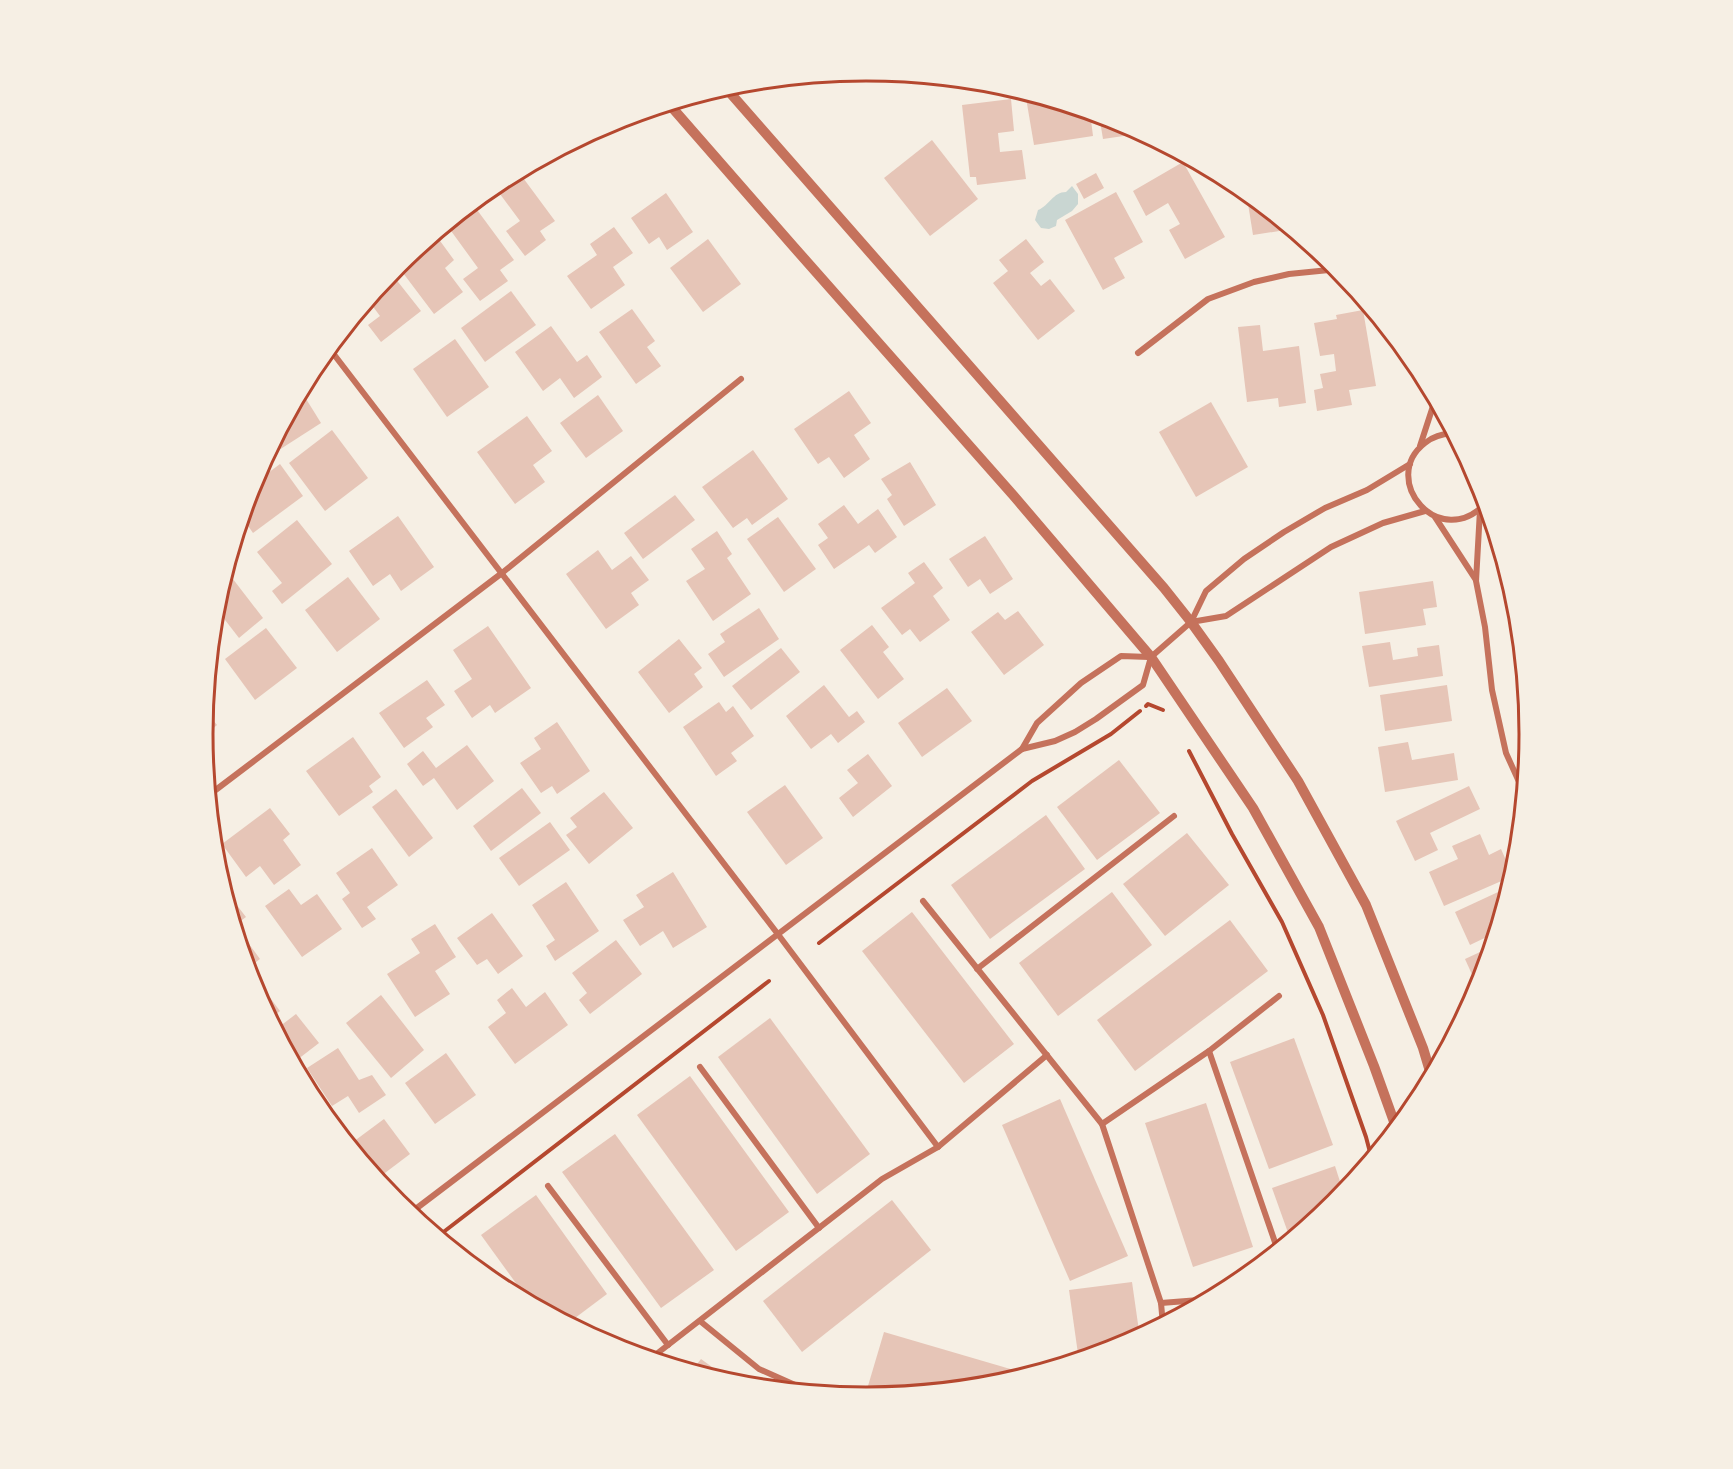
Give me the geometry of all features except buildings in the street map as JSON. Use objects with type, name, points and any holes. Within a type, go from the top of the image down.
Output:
[{"type":"street","points":[[732,95],[1149,571],[1191,622],[1298,781],[1366,904],[1429,1067]]},
{"type":"street","points":[[674,110],[1013,495],[1151,657],[1253,808],[1319,927],[1394,1120]]},
{"type":"street","points":[[1138,352],[1208,299],[1278,276],[1326,270]]},
{"type":"street","points":[[334,356],[777,933],[938,1147]]},
{"type":"street","points":[[215,789],[502,573],[741,379]]},
{"type":"street","points":[[1432,409],[1420,447],[1410,464],[1408,477],[1410,490],[1416,502],[1435,517],[1446,520],[1458,519],[1480,510]]},
{"type":"street","points":[[1420,447],[1432,438],[1447,434]]},
{"type":"street","points":[[1022,748],[1055,741],[1096,719],[1143,685],[1151,657],[1191,622],[1206,591],[1244,559],[1325,508],[1367,490],[1410,464]]},
{"type":"street","points":[[1191,622],[1226,616],[1331,547],[1383,523],[1425,511]]},
{"type":"street","points":[[1480,511],[1476,580],[1485,627],[1492,690],[1506,753],[1518,782]]},
{"type":"street","points":[[1435,517],[1476,580]]},
{"type":"street","points":[[416,1208],[1022,748],[1037,723],[1082,683],[1121,656],[1151,657]]},
{"type":"street","points":[[978,969],[1174,816]]},
{"type":"street","points":[[923,901],[1102,1124],[1161,1303],[1162,1317]]},
{"type":"street","points":[[1102,1124],[1209,1051],[1279,996]]},
{"type":"street","points":[[1209,1051],[1275,1244]]},
{"type":"street","points":[[657,1353],[882,1179],[938,1147],[1047,1055]]},
{"type":"street","points":[[700,1067],[819,1228]]},
{"type":"street","points":[[548,1186],[668,1345]]},
{"type":"street","points":[[1161,1303],[1192,1301]]},
{"type":"street","points":[[700,1321],[759,1369],[787,1383]]},
{"type":"path","points":[[819,943],[1032,782],[1111,734],[1148,704],[1166,712]]},
{"type":"path","points":[[1186,746],[1282,922],[1323,1015],[1370,1151]]},
{"type":"path","points":[[443,1232],[769,981]]},
{"type":"shaded area","points":[[1072,186],[1078,194],[1078,204],[1072,211],[1057,220],[1056,226],[1049,229],[1041,228],[1035,220],[1038,210]]}]
